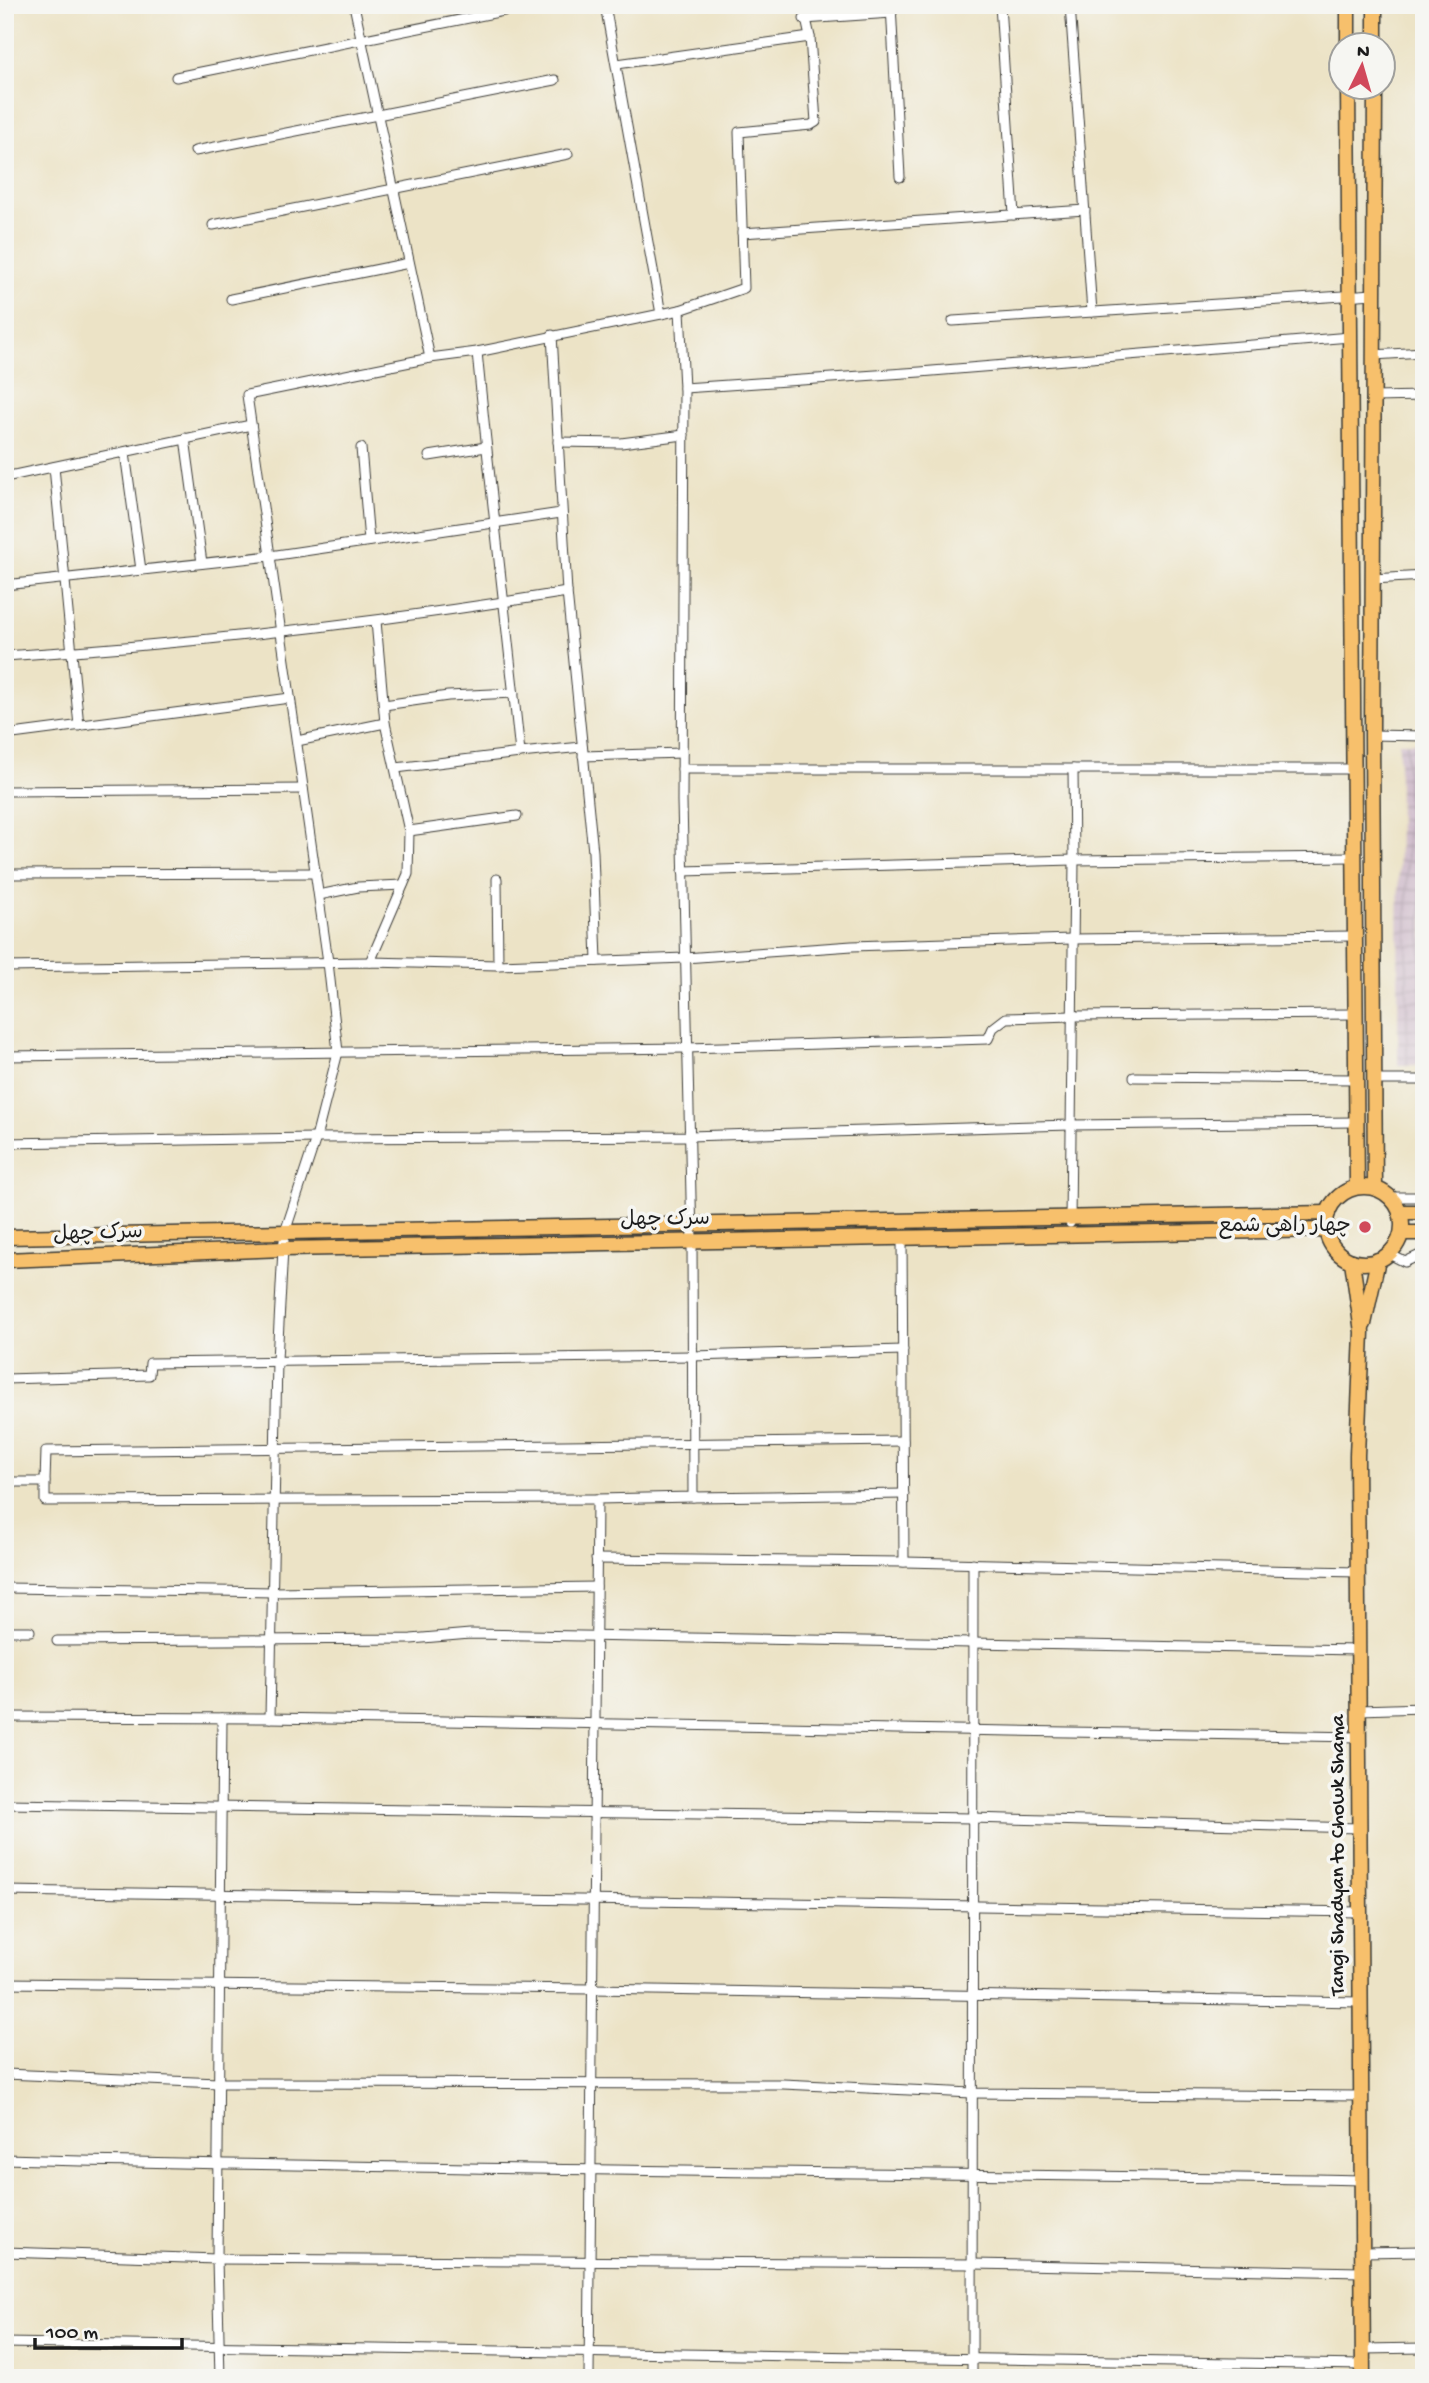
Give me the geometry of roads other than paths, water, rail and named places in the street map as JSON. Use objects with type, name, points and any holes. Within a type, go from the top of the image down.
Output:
[{"type":"main road","points":[[1348,5],[1348,32]]},
{"type":"main road","points":[[1375,5],[1375,32]]},
{"type":"main road","points":[[1348,102],[1356,1187]]},
{"type":"main road","points":[[1375,102],[1372,735],[1375,1188]]},
{"type":"main road","points":[[1356,1187],[1375,1188],[1391,1197],[1400,1212],[1402,1233],[1397,1244],[1383,1257],[1365,1263],[1352,1261],[1335,1249],[1326,1230],[1328,1213],[1333,1202],[1343,1192],[1356,1187]]},
{"type":"main road","points":[[1400,1212],[1424,1212]]},
{"type":"main road","points":[[5,1237],[1328,1213]]},
{"type":"main road","name":"سرک چهل","points":[[5,1260],[284,1248],[1326,1230]]},
{"type":"main road","points":[[1402,1233],[1424,1233]]},
{"type":"main road","points":[[1362,1332],[1383,1257]]},
{"type":"main road","points":[[1352,1261],[1362,1332]]},
{"type":"main road","name":"Tangi Shadyan to Chowk Shama","points":[[1362,1332],[1357,1455],[1363,2371]]},
{"type":"street","points":[[355,5],[430,358]]},
{"type":"street","points":[[176,77],[534,5]]},
{"type":"street","points":[[605,5],[661,314]]},
{"type":"street","points":[[270,1718],[277,1360],[285,1232],[316,1138],[338,1052],[316,873],[247,398],[250,393],[430,358],[477,352],[680,310],[744,288],[738,136],[744,130],[811,125],[816,122],[810,37],[803,5]]},
{"type":"street","points":[[1000,5],[1014,215]]},
{"type":"street","points":[[1070,5],[1092,312]]},
{"type":"street","points":[[804,19],[891,9],[900,177]]},
{"type":"street","points":[[617,64],[810,37]]},
{"type":"street","points":[[195,151],[555,80]]},
{"type":"street","points":[[214,225],[568,154]]},
{"type":"street","points":[[742,233],[1085,210]]},
{"type":"street","points":[[232,299],[409,263]]},
{"type":"street","points":[[953,321],[1374,294]]},
{"type":"street","points":[[680,310],[684,388],[682,769],[692,1225],[692,1497]]},
{"type":"street","points":[[552,335],[567,592],[593,852],[597,961]]},
{"type":"street","points":[[684,388],[934,371],[1350,337]]},
{"type":"street","points":[[477,352],[493,523],[520,753]]},
{"type":"street","points":[[1373,355],[1424,352]]},
{"type":"street","points":[[1374,397],[1424,396]]},
{"type":"street","points":[[5,477],[251,425]]},
{"type":"street","points":[[558,442],[621,443],[684,435]]},
{"type":"street","points":[[185,439],[202,563]]},
{"type":"street","points":[[361,447],[369,541]]},
{"type":"street","points":[[429,456],[486,447]]},
{"type":"street","points":[[125,453],[141,570]]},
{"type":"street","points":[[54,467],[67,579],[79,726]]},
{"type":"street","points":[[5,585],[270,556],[561,513]]},
{"type":"street","points":[[1373,579],[1424,576]]},
{"type":"street","points":[[5,656],[72,652],[376,621],[567,592]]},
{"type":"street","points":[[370,962],[408,874],[409,831],[385,723],[376,621]]},
{"type":"street","points":[[384,705],[448,695],[514,693]]},
{"type":"street","points":[[5,735],[290,698]]},
{"type":"street","points":[[296,741],[385,723]]},
{"type":"street","points":[[1372,735],[1424,736]]},
{"type":"street","points":[[396,768],[520,753],[682,753]]},
{"type":"street","points":[[682,769],[1352,769]]},
{"type":"street","points":[[1069,1236],[1073,769]]},
{"type":"street","points":[[5,791],[303,789]]},
{"type":"street","points":[[409,831],[517,816]]},
{"type":"street","points":[[683,871],[1074,860],[1353,857]]},
{"type":"street","points":[[5,874],[316,873]]},
{"type":"street","points":[[497,879],[498,965]]},
{"type":"street","points":[[318,895],[358,887],[403,886]]},
{"type":"street","points":[[5,967],[328,962],[498,965],[685,958],[852,946],[1072,939],[1353,936]]},
{"type":"street","points":[[5,1056],[687,1048],[988,1039],[993,1028],[1006,1018],[1354,1014]]},
{"type":"street","points":[[1134,1077],[1354,1079]]},
{"type":"street","points":[[1375,1080],[1424,1080]]},
{"type":"street","points":[[5,1143],[690,1136],[1070,1125],[1354,1122]]},
{"type":"street","points":[[1391,1197],[1424,1196]]},
{"type":"street","points":[[902,1238],[904,1562]]},
{"type":"street","points":[[1383,1257],[1405,1262],[1424,1253]]},
{"type":"street","points":[[5,1379],[149,1375],[150,1363],[692,1356],[903,1350]]},
{"type":"street","points":[[903,1441],[46,1451],[45,1501],[597,1499],[904,1494]]},
{"type":"street","points":[[5,1482],[45,1482]]},
{"type":"street","points":[[589,2378],[597,1499]]},
{"type":"street","points":[[596,1559],[973,1563],[1358,1572]]},
{"type":"street","points":[[972,2378],[973,1563]]},
{"type":"street","points":[[5,1588],[272,1592],[596,1587]]},
{"type":"street","points":[[5,1631],[30,1631]]},
{"type":"street","points":[[57,1641],[411,1639],[470,1634],[1358,1650]]},
{"type":"street","points":[[1359,1710],[1424,1708]]},
{"type":"street","points":[[5,1717],[270,1718],[1359,1737]]},
{"type":"street","points":[[220,2378],[217,2259],[222,1718]]},
{"type":"street","points":[[5,1804],[972,1818],[1359,1828]]},
{"type":"street","points":[[5,1891],[1360,1912]]},
{"type":"street","points":[[5,1983],[592,1989],[1360,2002]]},
{"type":"street","points":[[5,2074],[218,2083],[783,2084],[972,2093],[1361,2096]]},
{"type":"street","points":[[5,2160],[591,2171],[972,2173],[1362,2180]]},
{"type":"street","points":[[1362,2252],[1424,2251]]},
{"type":"street","points":[[5,2252],[217,2259],[973,2264],[1362,2272]]},
{"type":"street","points":[[5,2343],[972,2359],[1363,2371]]},
{"type":"street","points":[[1363,2349],[1424,2348]]},
{"type":"place","name":"چهار راهی شمع","points":[[1365,1227]]}]
